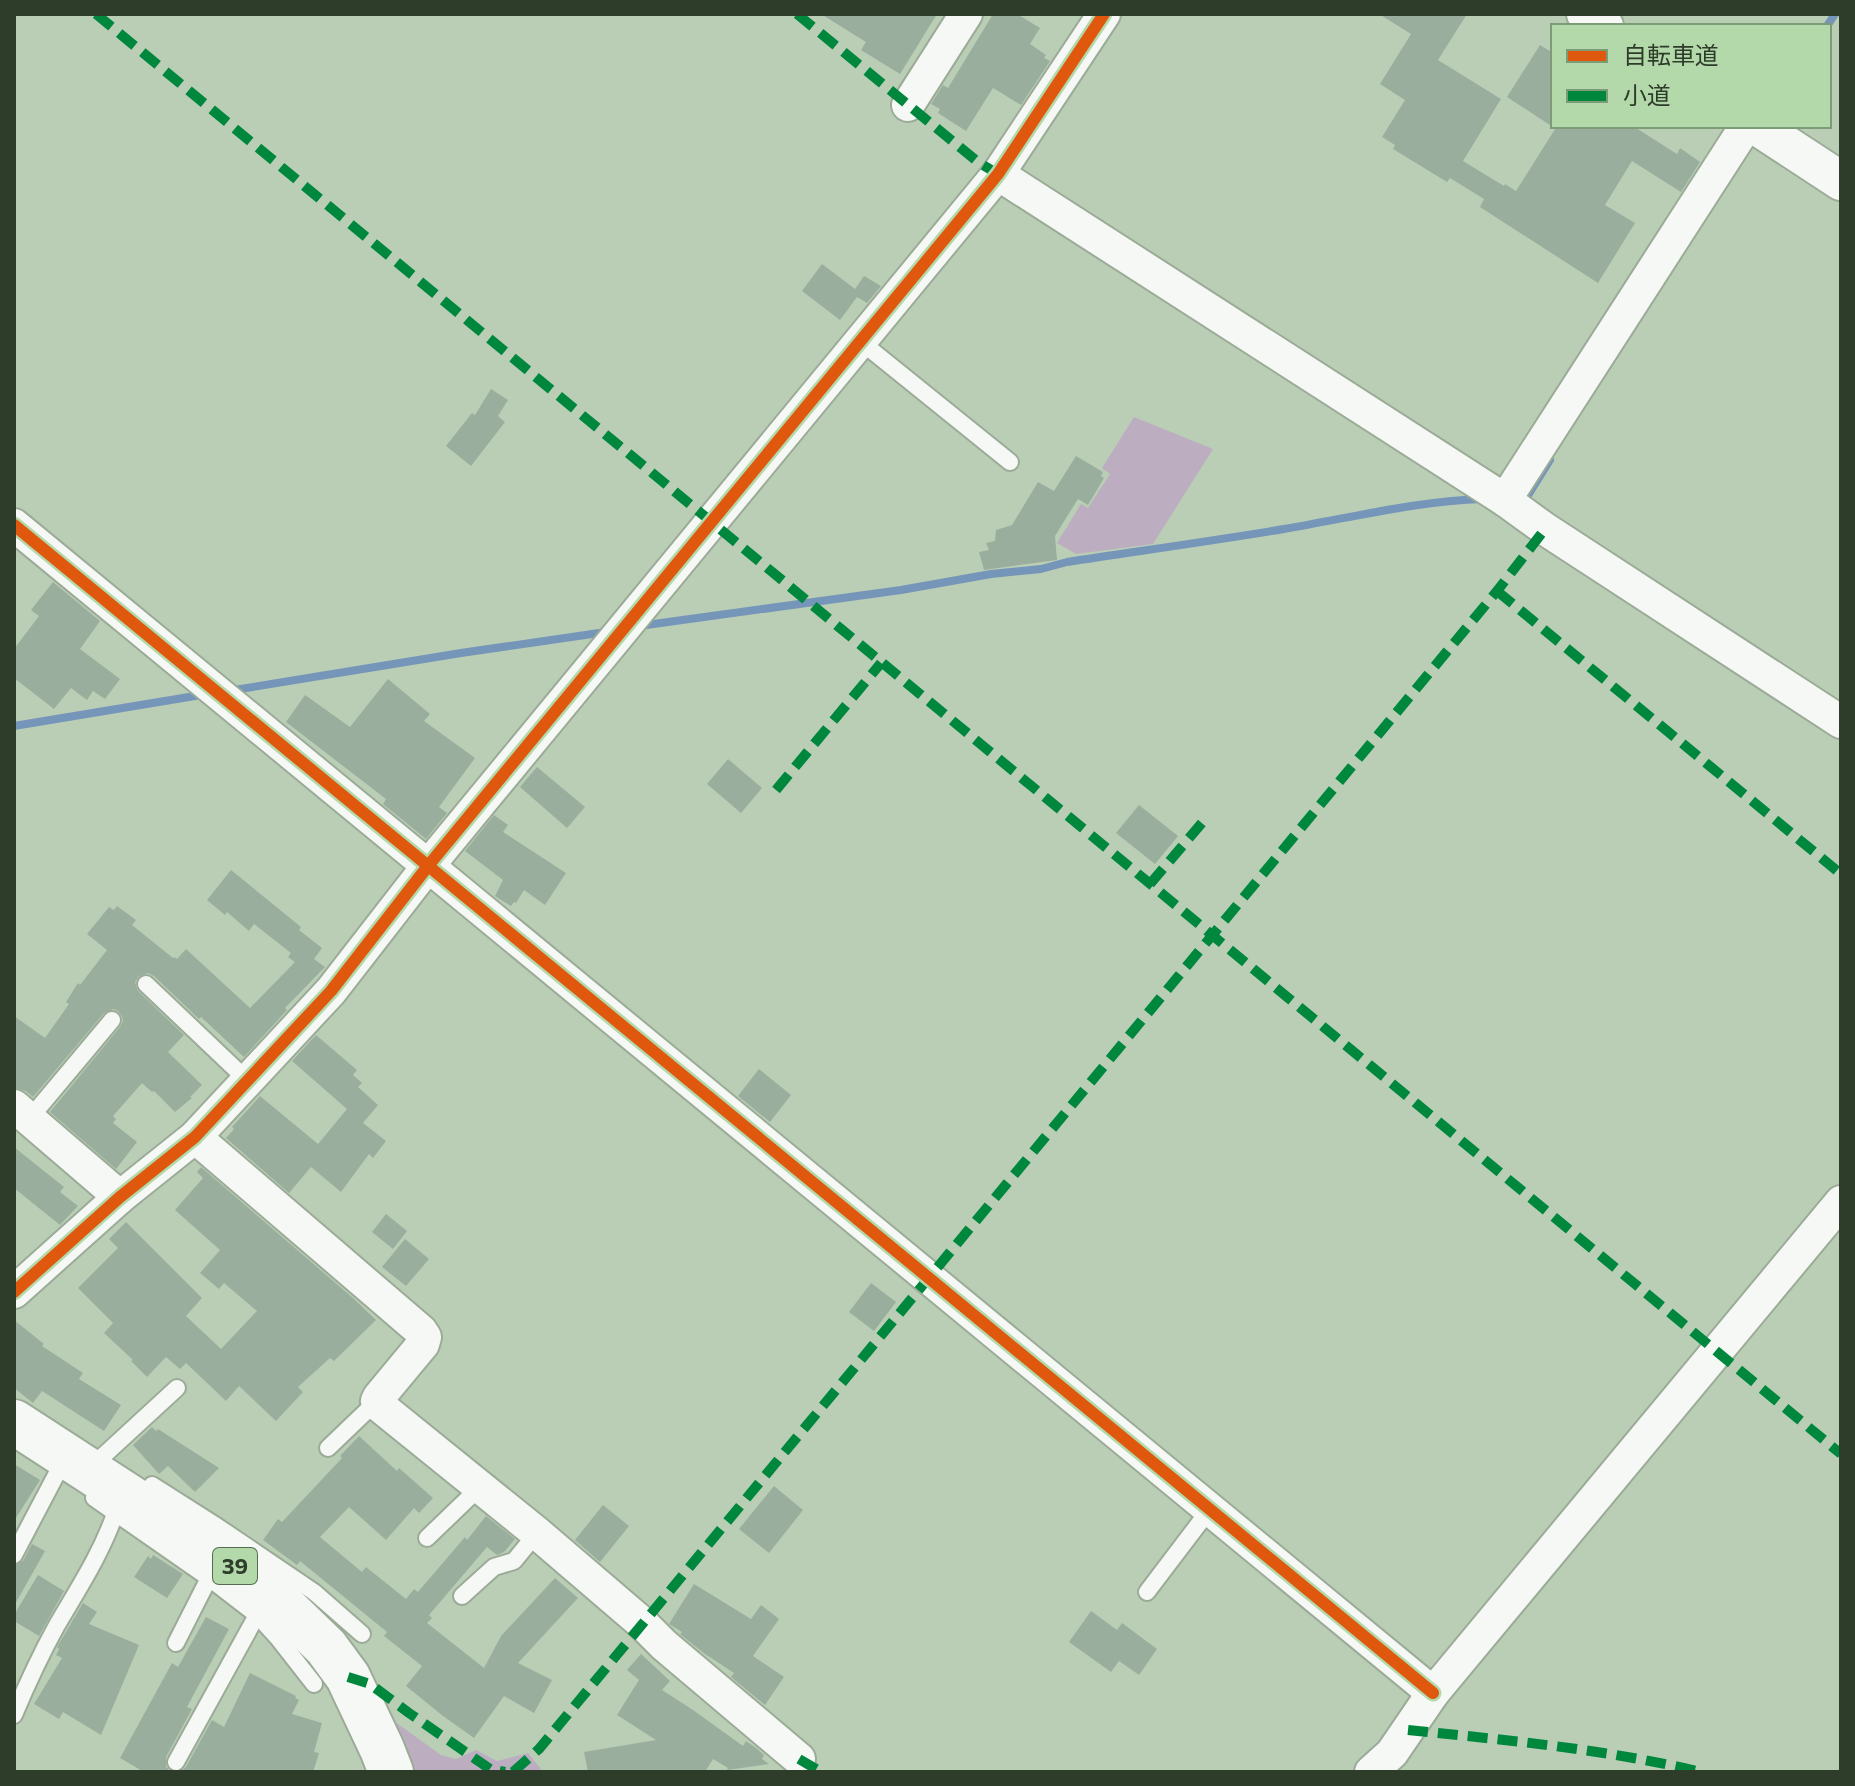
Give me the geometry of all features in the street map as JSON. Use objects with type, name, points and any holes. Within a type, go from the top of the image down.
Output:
[{"type":"main road","name":"39","points":[[14,1422],[93,1461],[269,1592],[326,1647],[348,1677],[391,1772]]},
{"type":"street","points":[[908,105],[966,14]]},
{"type":"street","points":[[14,1292],[120,1197],[195,1137],[331,991],[428,866],[998,174],[1095,17]]},
{"type":"street","points":[[1505,500],[1758,129],[1841,181]]},
{"type":"street","points":[[998,174],[1505,500],[1841,722]]},
{"type":"street","points":[[14,525],[1433,1693]]},
{"type":"street","points":[[20,1114],[120,1197]]},
{"type":"street","points":[[195,1137],[421,1331],[425,1337],[423,1344],[377,1401],[381,1407],[537,1533],[799,1759]]},
{"type":"street","points":[[1371,1772],[1392,1753],[1433,1693],[1841,1202]]},
{"type":"lane","points":[[860,341],[1010,462]]},
{"type":"lane","points":[[146,984],[248,1081]]},
{"type":"lane","points":[[20,1114],[112,1020]]},
{"type":"lane","points":[[14,1555],[93,1461],[177,1388]]},
{"type":"lane","points":[[328,1448],[377,1401]]},
{"type":"lane","points":[[93,1461],[86,1493],[257,1615],[314,1684]]},
{"type":"lane","points":[[142,1479],[314,1592],[362,1634]]},
{"type":"lane","points":[[427,1538],[480,1487]]},
{"type":"lane","points":[[1147,1592],[1210,1509]]},
{"type":"lane","points":[[14,1715],[35,1668],[109,1532],[115,1514]]},
{"type":"lane","points":[[462,1596],[494,1567],[514,1561],[537,1533]]},
{"type":"lane","points":[[176,1643],[209,1578]]},
{"type":"lane","points":[[176,1762],[257,1615]]},
{"type":"shaded area","points":[[1134,417],[1213,449],[1153,544],[1076,554],[1057,543],[1081,504],[1088,508],[1110,474],[1102,468]]},
{"type":"shaded area","points":[[394,1721],[441,1755],[456,1759],[476,1750],[497,1761],[528,1753],[542,1772],[409,1772],[389,1723]]},
{"type":"building","points":[[821,14],[937,14],[900,74],[861,50],[866,42]]},
{"type":"building","points":[[993,14],[1017,14],[1040,28],[1030,44],[1050,61],[1021,105],[993,88],[966,131],[938,113],[940,109],[931,104],[943,85],[948,88]]},
{"type":"building","points":[[1379,14],[1467,14],[1438,60],[1501,99],[1463,161],[1504,186],[1516,191],[1556,128],[1636,128],[1677,154],[1680,148],[1700,162],[1681,192],[1632,161],[1605,205],[1635,223],[1598,283],[1480,207],[1484,199],[1450,178],[1447,182],[1393,149],[1395,145],[1382,137],[1405,100],[1380,84],[1411,34]]},
{"type":"building","points":[[1540,45],[1551,52],[1551,126],[1507,97]]},
{"type":"building","points":[[822,264],[855,289],[864,276],[881,286],[867,303],[857,297],[840,320],[802,291]]},
{"type":"building","points":[[491,389],[508,400],[498,416],[505,422],[471,466],[446,446],[472,413],[475,415]]},
{"type":"building","points":[[1076,456],[1103,472],[1101,476],[1104,478],[1088,505],[1078,499],[1055,536],[1057,560],[984,570],[979,552],[989,550],[986,543],[995,541],[996,530],[1012,525],[1038,482],[1054,491]]},
{"type":"building","points":[[53,582],[100,621],[80,649],[120,679],[105,699],[93,691],[87,700],[71,688],[54,709],[14,678],[14,649],[39,616],[31,610]]},
{"type":"building","points":[[388,679],[430,714],[424,721],[475,758],[439,807],[447,813],[426,839],[383,804],[386,799],[286,722],[305,695],[350,727]]},
{"type":"building","points":[[728,759],[762,788],[741,813],[707,784]]},
{"type":"building","points":[[537,767],[585,807],[567,828],[520,787]]},
{"type":"building","points":[[1139,805],[1178,836],[1155,864],[1116,833]]},
{"type":"building","points":[[494,815],[508,825],[503,832],[566,873],[545,905],[524,890],[511,906],[495,896],[503,880],[465,851]]},
{"type":"building","points":[[231,870],[322,948],[314,959],[325,967],[244,1057],[154,976],[148,973],[139,976],[135,982],[138,991],[184,1035],[168,1052],[202,1085],[175,1112],[142,1083],[113,1116],[116,1119],[113,1123],[137,1142],[116,1169],[50,1112],[120,1027],[122,1016],[113,1009],[104,1013],[33,1097],[26,1091],[14,1088],[14,1016],[45,1038],[69,1004],[66,1002],[78,983],[80,985],[107,950],[87,934],[109,907],[114,910],[117,906],[136,920],[132,925],[173,958],[177,959],[186,949],[250,1008],[295,962],[288,957],[291,953],[254,924],[249,931],[207,900]]},
{"type":"building","points":[[316,1035],[357,1070],[353,1075],[362,1083],[358,1087],[378,1105],[363,1123],[386,1141],[373,1158],[369,1154],[341,1192],[311,1167],[289,1193],[226,1138],[260,1096],[318,1144],[347,1109],[292,1061]]},
{"type":"building","points":[[759,1069],[791,1095],[770,1122],[738,1096]]},
{"type":"building","points":[[14,1147],[64,1187],[60,1192],[78,1206],[60,1225],[14,1188]]},
{"type":"building","points":[[201,1167],[376,1320],[334,1361],[330,1358],[298,1387],[303,1392],[276,1421],[239,1386],[226,1401],[186,1363],[180,1369],[166,1357],[147,1377],[104,1333],[113,1323],[78,1288],[118,1248],[109,1239],[126,1222],[202,1298],[186,1316],[221,1349],[257,1311],[224,1283],[219,1289],[200,1273],[220,1250],[175,1210],[203,1178],[197,1172]]},
{"type":"building","points":[[386,1214],[407,1231],[393,1249],[372,1232]]},
{"type":"building","points":[[405,1239],[429,1259],[406,1286],[382,1267]]},
{"type":"building","points":[[871,1283],[896,1302],[874,1331],[849,1312]]},
{"type":"building","points":[[14,1320],[44,1344],[42,1346],[83,1373],[79,1379],[121,1405],[104,1431],[42,1391],[33,1403],[14,1388]]},
{"type":"building","points":[[152,1427],[219,1468],[195,1492],[168,1466],[159,1474],[133,1445]]},
{"type":"building","points":[[359,1436],[397,1471],[399,1468],[433,1498],[419,1513],[414,1508],[386,1540],[349,1507],[320,1537],[362,1572],[366,1567],[406,1599],[414,1589],[418,1592],[486,1516],[515,1539],[504,1552],[497,1555],[487,1547],[429,1615],[432,1618],[427,1623],[484,1668],[501,1636],[555,1578],[578,1598],[518,1663],[552,1680],[534,1713],[504,1696],[474,1738],[406,1686],[422,1666],[384,1636],[387,1632],[300,1561],[297,1565],[263,1540],[278,1519],[282,1522]]},
{"type":"building","points":[[14,1464],[40,1480],[14,1521]]},
{"type":"building","points":[[774,1486],[803,1510],[769,1553],[739,1529]]},
{"type":"building","points":[[603,1505],[629,1526],[600,1562],[575,1540]]},
{"type":"building","points":[[32,1544],[45,1551],[14,1606],[14,1566],[23,1561]]},
{"type":"building","points":[[153,1555],[183,1574],[167,1598],[134,1577],[148,1556],[151,1559]]},
{"type":"building","points":[[38,1575],[64,1591],[39,1636],[14,1621],[14,1615]]},
{"type":"building","points":[[694,1584],[751,1619],[761,1605],[779,1619],[753,1656],[784,1677],[765,1705],[731,1677],[734,1673],[669,1624]]},
{"type":"building","points":[[83,1603],[97,1612],[89,1624],[139,1645],[101,1735],[63,1712],[59,1719],[34,1704],[62,1658],[56,1655],[57,1647]]},
{"type":"building","points":[[1091,1611],[1117,1630],[1122,1623],[1157,1649],[1139,1675],[1119,1661],[1111,1672],[1069,1642]]},
{"type":"building","points":[[206,1617],[229,1629],[187,1707],[192,1709],[166,1757],[166,1767],[172,1772],[144,1772],[120,1758],[172,1663],[178,1667]]},
{"type":"building","points":[[641,1654],[670,1681],[662,1690],[743,1746],[746,1741],[764,1755],[762,1759],[769,1764],[727,1770],[713,1759],[705,1772],[588,1772],[584,1752],[656,1740],[617,1715],[639,1680],[627,1670]]},
{"type":"building","points":[[250,1673],[296,1696],[299,1700],[292,1714],[322,1723],[314,1752],[319,1753],[313,1772],[180,1772],[186,1767],[212,1720],[224,1727]]},
{"type":"waterway","points":[[1828,24],[1835,14]]},
{"type":"waterway","points":[[1521,497],[1527,497],[1550,460]]},
{"type":"waterway","points":[[639,626],[1041,569],[1067,562],[1408,506],[1483,499]]},
{"type":"waterway","points":[[228,691],[606,632]]},
{"type":"waterway","points":[[14,726],[207,694]]},
{"type":"marked path","points":[[96,14],[1841,1454]]},
{"type":"marked path","points":[[797,14],[978,162],[998,174]]},
{"type":"marked path","points":[[513,1772],[539,1749],[1497,591],[1545,529]]},
{"type":"marked path","points":[[1497,591],[1841,874]]},
{"type":"marked path","points":[[776,790],[881,663]]},
{"type":"marked path","points":[[1150,884],[1207,817]]},
{"type":"marked path","points":[[348,1677],[370,1684],[490,1769],[505,1772]]},
{"type":"marked path","points":[[1408,1730],[1592,1751],[1701,1772]]},
{"type":"marked path","points":[[799,1759],[821,1772]]},
{"type":"cycle path","points":[[14,1292],[120,1197],[195,1137],[331,991],[428,866],[998,174],[1104,14]]},
{"type":"cycle path","points":[[14,525],[1433,1693]]}]
